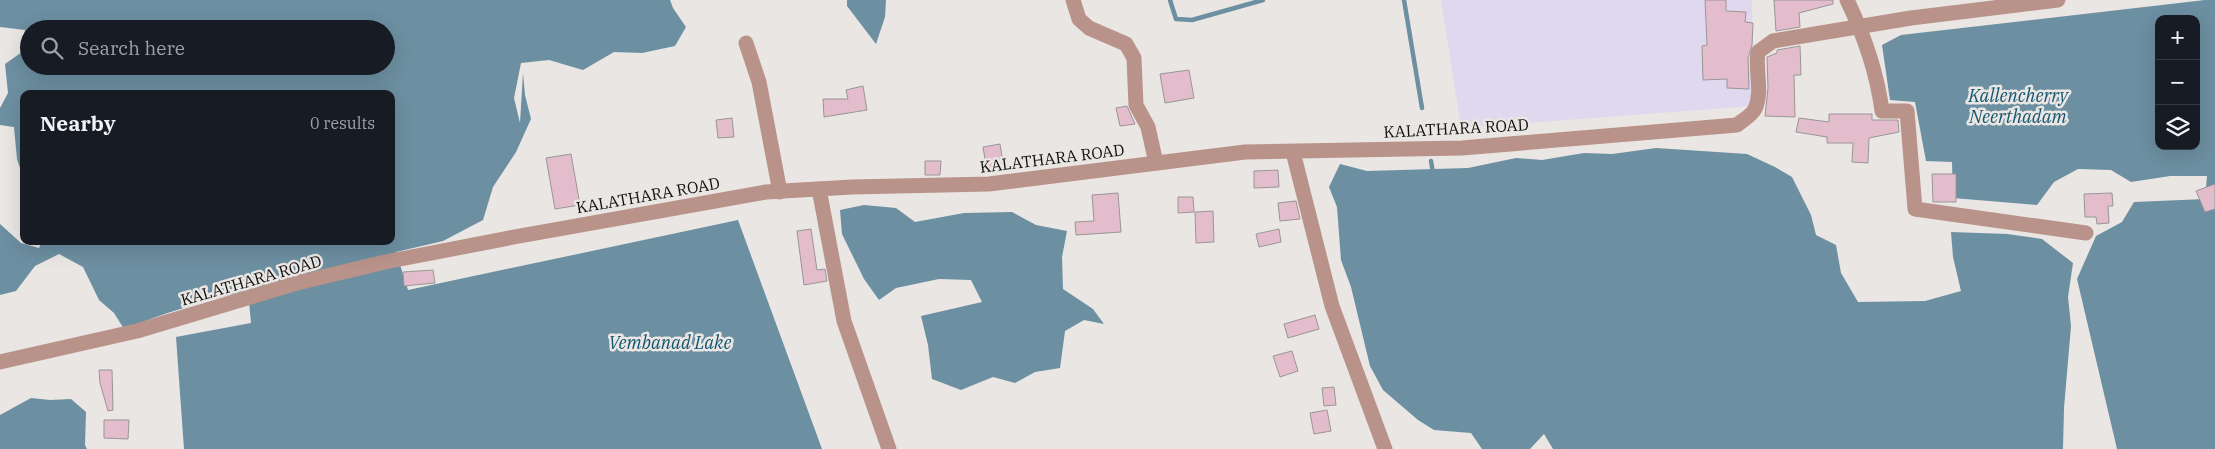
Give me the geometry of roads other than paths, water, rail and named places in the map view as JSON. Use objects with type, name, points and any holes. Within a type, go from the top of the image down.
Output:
[{"type":"street","points":[[1073,0],[1079,19],[1089,28],[1126,44],[1134,58],[1136,105],[1148,127],[1156,164]]},
{"type":"street","points":[[1847,0],[1860,26],[1878,88],[1882,112],[1907,112],[1915,209],[2086,233]]},
{"type":"street","name":"KALATHARA ROAD","points":[[0,362],[137,331],[297,283],[385,262],[514,237],[780,192],[819,189],[989,184],[1245,152],[1462,148],[1737,125],[1755,109],[1759,94],[1756,64],[1758,52],[1773,40],[1911,18],[2058,0]]},
{"type":"street","points":[[746,43],[759,82],[780,192]]},
{"type":"street","points":[[1293,152],[1332,306],[1385,449]]},
{"type":"street","points":[[819,189],[844,321],[889,449]]},
{"type":"water","name":"Vembanad Lake","points":[[0,0],[670,0],[686,27],[675,46],[642,53],[614,52],[583,70],[549,60],[521,63],[514,98],[520,123],[523,73],[525,95],[531,119],[516,152],[493,187],[483,220],[443,241],[396,252],[408,290],[738,220],[822,449],[184,449],[176,337],[251,323],[248,291],[185,307],[124,329],[114,313],[99,300],[83,267],[59,254],[35,266],[16,291],[0,295],[0,224],[20,242],[20,245],[39,248],[40,245],[395,245],[395,90],[20,90],[20,168],[17,159],[14,127],[0,125],[0,108],[8,93],[5,64],[20,53],[20,75],[395,75],[395,20],[20,20],[20,29],[0,27]]},
{"type":"water","points":[[847,0],[886,0],[885,17],[876,44],[847,6]]},
{"type":"water","name":"Kallencherry Neerthadam","points":[[2215,0],[2215,449],[2117,449],[2077,279],[2096,236],[2122,222],[2134,202],[2205,199],[2207,176],[2170,176],[2131,182],[2111,170],[2078,169],[2054,182],[2037,205],[1953,198],[1952,162],[1926,161],[1915,102],[1890,100],[1882,45],[1901,35]]},
{"type":"water","points":[[1656,148],[1747,154],[1792,177],[1811,215],[1816,235],[1836,245],[1841,273],[1858,302],[1925,301],[1961,291],[1953,257],[1951,232],[2007,234],[2042,239],[2073,263],[2068,297],[2071,326],[2064,408],[2063,449],[1553,449],[1544,434],[1530,449],[1482,449],[1471,433],[1434,430],[1418,420],[1383,390],[1370,366],[1351,287],[1341,260],[1337,207],[1329,187],[1340,164],[1367,171],[1468,168],[1516,158],[1542,160],[1584,153],[1612,154]]},
{"type":"water","points":[[864,205],[896,208],[915,222],[964,213],[1012,212],[1036,225],[1067,231],[1062,257],[1063,289],[1093,309],[1104,324],[1084,320],[1065,331],[1060,368],[1035,372],[1015,383],[993,377],[961,390],[932,379],[928,345],[921,316],[982,302],[971,280],[939,279],[896,288],[879,300],[864,279],[842,234],[840,210]]},
{"type":"water","points":[[31,398],[50,400],[71,399],[86,412],[85,445],[87,449],[0,449],[0,415]]},
{"type":"waterway","points":[[1170,0],[1176,19],[1192,20],[1263,0]]},
{"type":"waterway","points":[[1404,0],[1422,108]]},
{"type":"waterway","points":[[1431,161],[1433,173]]}]
